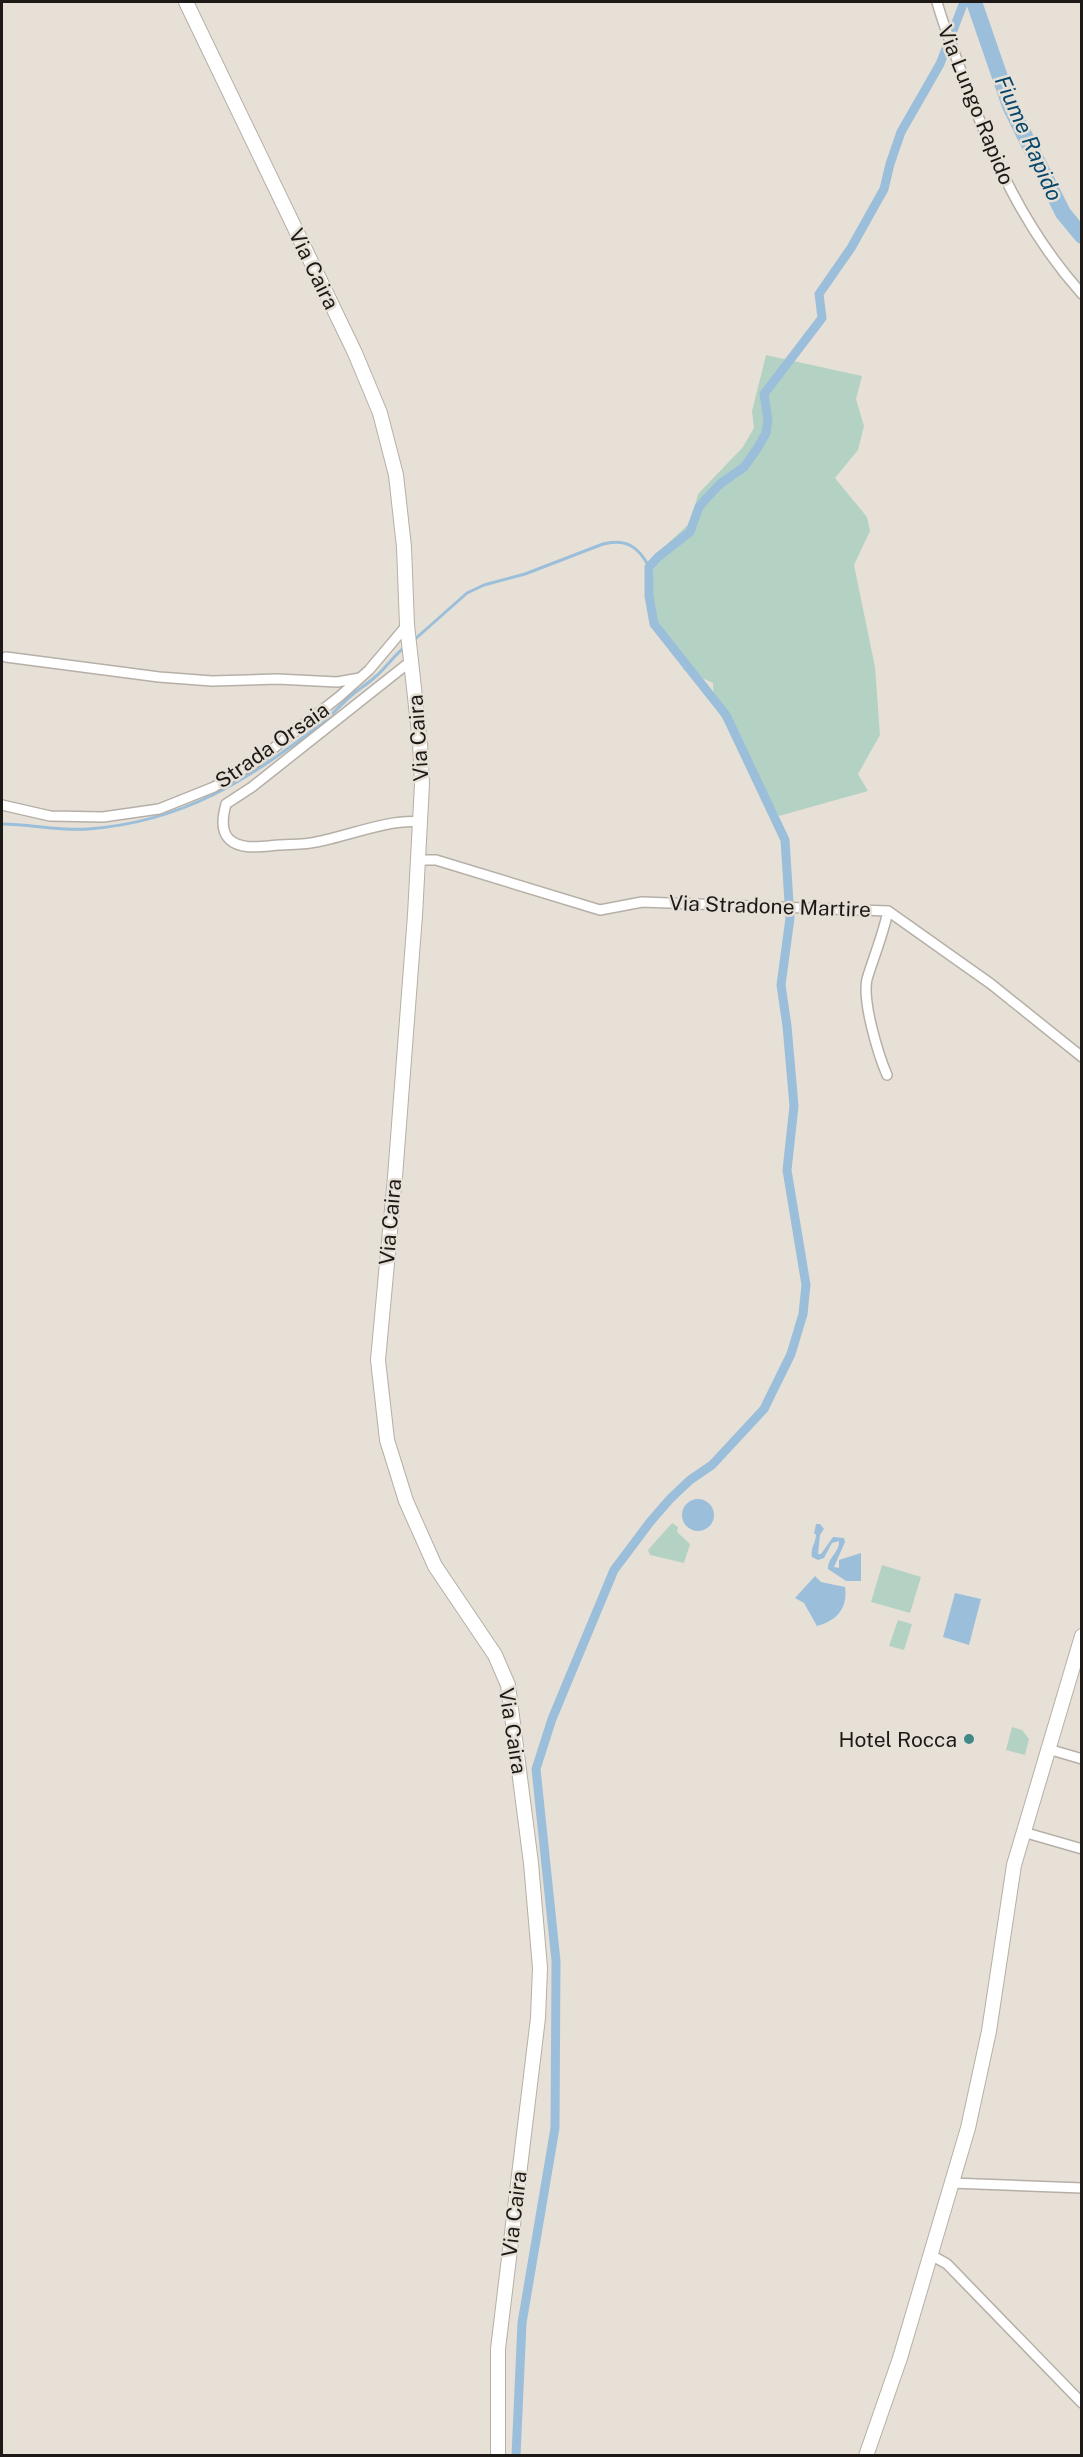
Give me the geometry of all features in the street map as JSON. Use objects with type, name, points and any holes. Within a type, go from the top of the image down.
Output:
[{"type":"street","name":"Via Caira","points":[[186,2],[355,353],[380,413],[396,475],[404,547],[407,626],[420,742],[422,784],[395,1178],[378,1360],[387,1440],[406,1501],[435,1566],[495,1655],[508,1685],[531,1863],[540,1968],[538,2018],[498,2349],[498,2456]]},
{"type":"street","name":"Via Lungo Rapido","points":[[937,2],[989,147],[1015,201],[1067,279],[1082,294]]},
{"type":"street","name":"Strada Orsaia","points":[[2,805],[50,816],[103,817],[159,809],[214,787],[256,762],[340,696],[360,678],[407,626]]},
{"type":"street","points":[[6,657],[159,677],[212,681],[276,679],[337,682],[360,678]]},
{"type":"street","points":[[411,662],[252,787],[226,804],[223,823],[225,834],[231,840],[241,845],[267,846],[313,843],[404,822],[420,822]]},
{"type":"street","name":"Via Stradone Martire","points":[[418,860],[436,860],[600,910],[642,902],[888,911],[991,984],[1082,1057]]},
{"type":"street","points":[[887,1075],[878,1056],[868,1008],[867,981],[884,932],[888,911]]},
{"type":"street","points":[[866,2456],[900,2358],[968,2128],[989,2031],[1006,1909],[1023,1832],[1082,1636]]},
{"type":"street","points":[[1048,1749],[1082,1759]]},
{"type":"street","points":[[1023,1832],[1082,1849]]},
{"type":"street","points":[[951,2183],[1082,2188]]},
{"type":"street","points":[[931,2255],[947,2264],[1082,2403]]},
{"type":"green space","points":[[766,355],[862,376],[856,399],[864,426],[858,450],[835,478],[867,517],[870,531],[854,565],[875,667],[880,735],[858,774],[868,791],[779,816],[714,704],[713,683],[684,670],[652,613],[654,556],[691,522],[698,494],[743,447],[754,428],[752,411]]},
{"type":"green space","points":[[672,1523],[678,1527],[677,1532],[690,1544],[684,1563],[650,1555],[648,1550]]},
{"type":"green space","points":[[882,1565],[921,1577],[910,1613],[871,1602]]},
{"type":"green space","points":[[898,1620],[912,1624],[904,1650],[889,1646]]},
{"type":"green space","points":[[1012,1727],[1022,1730],[1029,1739],[1025,1755],[1006,1750]]},
{"type":"water","points":[[698,1499],[709,1504],[714,1515],[709,1526],[698,1531],[687,1526],[682,1515],[687,1504]]},
{"type":"water","points":[[816,1524],[820,1524],[824,1529],[820,1535],[818,1554],[821,1554],[833,1537],[844,1538],[845,1542],[834,1567],[839,1568],[839,1560],[861,1553],[861,1581],[846,1581],[828,1569],[839,1541],[832,1543],[824,1558],[818,1560],[812,1557]]},
{"type":"water","points":[[815,1576],[821,1582],[845,1587],[845,1601],[840,1612],[830,1621],[817,1626],[804,1603],[795,1598]]},
{"type":"water","points":[[955,1593],[981,1599],[969,1645],[943,1637]]},
{"type":"waterway","points":[[516,2456],[522,2323],[555,2128],[556,1961],[536,1769],[552,1719],[614,1570],[670,1499],[690,1480],[712,1465],[764,1409],[791,1354],[803,1314],[806,1285],[787,1170],[794,1106],[781,985],[790,918],[785,840],[726,715],[654,624],[649,596],[649,567],[690,532],[699,507],[720,484],[744,467],[766,433],[768,420],[764,394],[822,318],[819,294],[851,248],[884,189],[901,132],[940,64],[964,2]]},
{"type":"waterway","name":"Fiume Rapido","points":[[974,2],[1010,106],[1063,213],[1082,236]]},
{"type":"waterway","points":[[414,640],[467,593],[603,544],[625,543],[636,549],[649,567]]},
{"type":"waterway","points":[[2,824],[66,829],[122,825],[154,818],[213,795],[241,780],[295,744],[374,678],[406,646]]},
{"type":"place","name":"Hotel Rocca","points":[[969,1739]]}]
